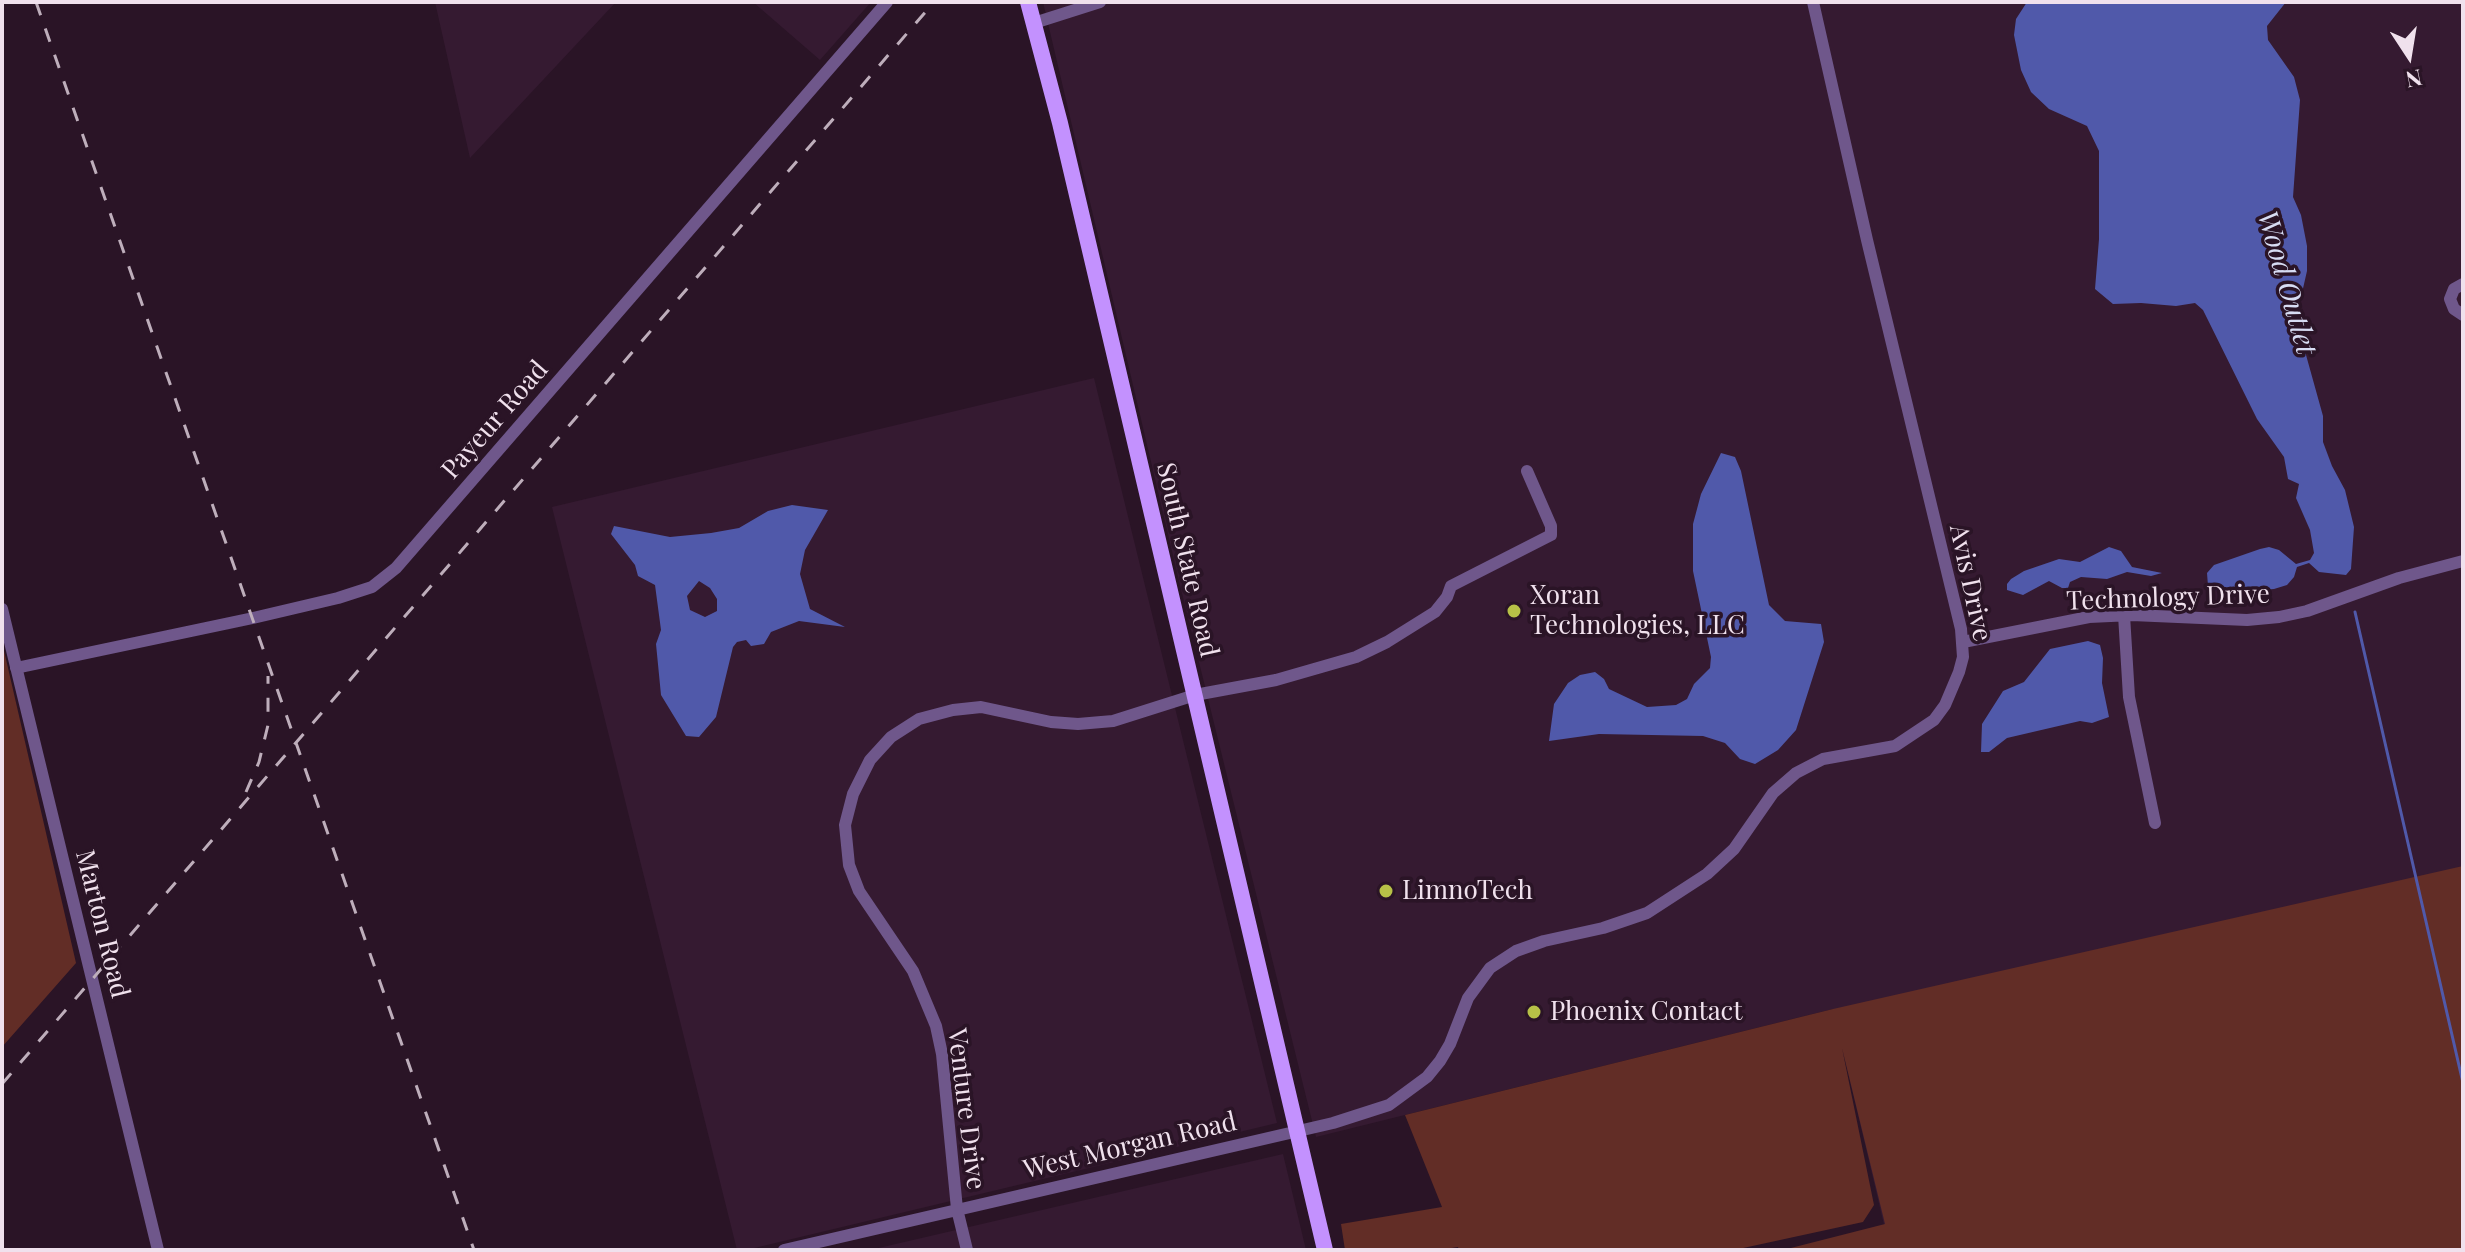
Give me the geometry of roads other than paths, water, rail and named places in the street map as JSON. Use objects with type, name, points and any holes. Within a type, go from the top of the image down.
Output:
[{"type":"main road","name":"South State Road","points":[[1028,2],[1325,1250]]},
{"type":"street","name":"Payeur Road","points":[[16,668],[253,618],[372,587],[396,568],[887,2]]},
{"type":"street","points":[[1034,23],[1100,2]]},
{"type":"street","name":"Avis Drive","points":[[1298,1130],[1358,1117],[1389,1105],[1427,1077],[1450,1044],[1468,998],[1490,968],[1516,951],[1647,913],[1707,874],[1734,849],[1773,793],[1796,773],[1823,759],[1886,749],[1922,730],[1940,713],[1952,691],[1963,657],[1963,642],[1813,2]]},
{"type":"street","points":[[2463,284],[2454,289],[2450,299],[2454,309],[2463,315]]},
{"type":"street","name":"Venture Drive","points":[[967,1250],[957,1209],[942,1054],[936,1026],[913,971],[859,891],[849,865],[845,825],[853,794],[870,760],[891,737],[919,719],[953,710],[981,707],[1051,722],[1078,724],[1113,721],[1195,695],[1272,681],[1356,657],[1435,612],[1451,586],[1551,535],[1551,526],[1527,471]]},
{"type":"street","name":"Technology Drive","points":[[1963,642],[2077,619],[2124,615],[2207,619],[2279,617],[2307,611],[2399,578],[2463,561]]},
{"type":"street","name":"Marton Road","points":[[2,609],[158,1250]]},
{"type":"street","points":[[2124,615],[2129,697],[2155,823]]},
{"type":"street","name":"West Morgan Road","points":[[784,1250],[1298,1130]]},
{"type":"water","points":[[2027,2],[2286,2],[2267,26],[2268,40],[2294,77],[2300,100],[2293,197],[2301,215],[2307,246],[2307,271],[2296,319],[2323,416],[2323,442],[2345,490],[2354,527],[2351,569],[2346,575],[2319,572],[2309,563],[2297,567],[2287,585],[2274,589],[2221,593],[2208,586],[2207,573],[2214,565],[2260,549],[2269,547],[2279,550],[2296,564],[2310,560],[2314,553],[2310,530],[2296,498],[2299,484],[2288,479],[2284,457],[2257,419],[2203,310],[2195,303],[2176,306],[2113,304],[2095,289],[2099,239],[2099,151],[2087,126],[2049,109],[2031,92],[2021,70],[2014,35],[2016,19]]},
{"type":"water","points":[[1721,453],[1735,457],[1741,471],[1769,605],[1785,621],[1821,624],[1824,642],[1796,730],[1778,750],[1755,764],[1740,759],[1725,743],[1703,736],[1599,734],[1549,741],[1554,704],[1568,683],[1580,675],[1595,672],[1604,679],[1609,689],[1647,707],[1676,705],[1687,699],[1694,684],[1710,668],[1711,657],[1693,571],[1693,524],[1701,494]]},
{"type":"water","points":[[792,505],[828,510],[805,550],[800,574],[810,609],[845,627],[799,621],[771,632],[764,644],[751,646],[746,640],[737,642],[733,647],[716,717],[699,737],[686,736],[661,695],[656,644],[661,630],[655,585],[638,576],[635,565],[611,534],[614,526],[670,537],[711,533],[739,528],[768,511]],"holes":[[[699,581],[710,588],[717,599],[717,611],[705,617],[690,610],[687,596]]]},
{"type":"water","points":[[2109,547],[2121,551],[2132,567],[2162,573],[2151,576],[2127,572],[2107,579],[2081,577],[2070,582],[2068,588],[2049,581],[2023,595],[2007,590],[2011,579],[2024,571],[2059,559],[2080,562]]},
{"type":"water","points":[[2088,641],[2100,645],[2102,683],[2109,717],[2092,723],[2080,721],[2007,738],[1989,752],[1981,752],[1982,724],[2003,691],[2024,682],[2050,649]]},
{"type":"waterway","name":"Wood Outlet","points":[[2355,612],[2463,1083]]},
{"type":"railway","points":[[36,2],[474,1250]]},
{"type":"railway","points":[[2,1084],[934,2]]},
{"type":"railway","points":[[246,792],[259,762],[268,725],[268,676]]},
{"type":"place","name":"Xoran Technologies, LLC","points":[[1514,611]]},
{"type":"place","name":"LimnoTech","points":[[1386,891]]},
{"type":"place","name":"Phoenix Contact","points":[[1534,1012]]}]
